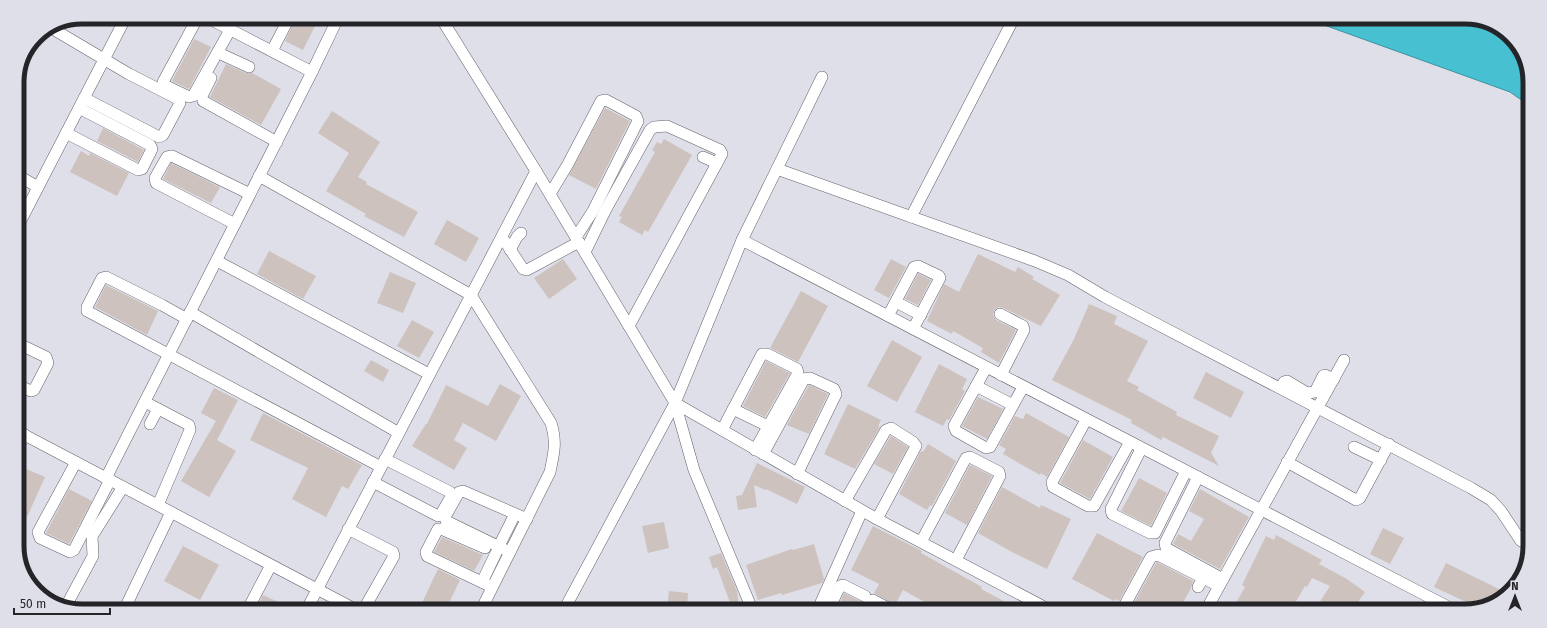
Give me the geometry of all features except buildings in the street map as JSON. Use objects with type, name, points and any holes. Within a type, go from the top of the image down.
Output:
[{"type":"street","points":[[24,214],[122,24]]},
{"type":"street","points":[[194,24],[163,82],[164,85],[189,97],[193,96],[233,31]]},
{"type":"street","points":[[220,24],[312,72]]},
{"type":"street","points":[[272,51],[286,24]]},
{"type":"street","points":[[76,462],[38,532],[40,538],[70,552],[74,550],[145,402],[335,24]]},
{"type":"street","points":[[445,24],[550,194],[675,403],[694,470],[750,604]]},
{"type":"street","points":[[912,217],[1011,24]]},
{"type":"street","points":[[56,31],[129,74],[178,99],[180,102],[163,135],[159,137],[82,103]]},
{"type":"street","points":[[233,31],[223,55],[202,96],[203,101],[277,142]]},
{"type":"street","points":[[223,55],[249,67]]},
{"type":"street","points":[[567,604],[675,403],[742,240],[822,78]]},
{"type":"street","points":[[550,194],[568,164],[601,101],[606,100],[636,116],[638,121],[593,211],[580,244]]},
{"type":"street","points":[[66,133],[138,170],[142,169],[152,149],[150,145],[82,103]]},
{"type":"street","points":[[502,237],[523,269],[527,270],[580,244],[646,136],[654,126],[667,126],[720,150],[722,154],[629,326]]},
{"type":"street","points":[[235,224],[156,183],[155,178],[167,157],[172,156],[250,194]]},
{"type":"street","points":[[703,157],[717,163]]},
{"type":"street","points":[[777,168],[1036,261],[1068,275],[1105,297],[1280,388],[1293,390],[1304,396],[1318,407],[1472,488],[1491,500],[1501,511],[1521,541]]},
{"type":"street","points":[[310,604],[536,171]]},
{"type":"street","points":[[259,176],[471,295],[551,423],[555,437],[550,472],[484,604]]},
{"type":"street","points":[[24,179],[38,187]]},
{"type":"street","points":[[510,250],[517,237],[521,234]]},
{"type":"street","points":[[742,240],[1001,376],[1443,604]]},
{"type":"street","points":[[217,261],[429,374]]},
{"type":"street","points":[[888,316],[914,267],[918,266],[939,276],[940,278],[913,329]]},
{"type":"street","points":[[373,482],[438,516],[441,514],[452,495],[450,492],[383,463],[169,355],[87,311],[87,307],[102,278],[106,277],[162,305],[189,316],[399,433]]},
{"type":"street","points":[[896,302],[921,315]]},
{"type":"street","points":[[1000,314],[1023,326],[1024,330],[1001,376]]},
{"type":"street","points":[[24,346],[46,357],[48,363],[34,390],[24,392]]},
{"type":"street","points":[[722,430],[762,354],[767,354],[797,369],[798,373],[768,426],[759,452]]},
{"type":"street","points":[[1209,604],[1344,360]]},
{"type":"street","points":[[986,368],[954,426],[956,431],[986,448],[990,447],[1023,387]]},
{"type":"street","points":[[1304,396],[1315,392],[1323,376],[1326,375],[1334,379]]},
{"type":"street","points":[[759,452],[804,379],[810,378],[834,389],[836,394],[797,474]]},
{"type":"street","points":[[976,386],[1013,405]]},
{"type":"street","points":[[145,402],[189,425],[190,430],[158,505]]},
{"type":"street","points":[[675,403],[876,519],[1039,604]]},
{"type":"street","points":[[150,424],[158,409]]},
{"type":"street","points":[[733,409],[768,426]]},
{"type":"street","points":[[1086,420],[1052,482],[1053,487],[1088,506],[1094,506],[1130,442]]},
{"type":"street","points":[[845,501],[886,430],[891,428],[914,442],[916,446],[876,519]]},
{"type":"street","points":[[24,435],[345,604]]},
{"type":"street","points":[[1288,462],[1356,500],[1360,498],[1389,444]]},
{"type":"street","points":[[1354,447],[1381,460]]},
{"type":"street","points":[[1142,448],[1111,509],[1112,514],[1150,533],[1155,533],[1186,471]]},
{"type":"street","points":[[921,542],[966,458],[970,457],[998,472],[1000,476],[956,560]]},
{"type":"street","points":[[1198,477],[1165,543],[1166,548],[1221,583]]},
{"type":"street","points":[[68,602],[93,556],[92,536],[122,486]]},
{"type":"street","points":[[508,555],[446,521],[445,517],[459,492],[463,491],[527,519]]},
{"type":"street","points":[[820,604],[862,511]]},
{"type":"street","points":[[127,604],[171,512]]},
{"type":"street","points":[[482,582],[515,514]]},
{"type":"street","points":[[492,587],[427,556],[426,552],[438,529],[441,528],[498,550]]},
{"type":"street","points":[[348,529],[393,552],[394,556],[366,604]]},
{"type":"street","points":[[1125,604],[1151,556],[1158,555],[1200,582],[1221,583]]},
{"type":"street","points":[[250,604],[271,565]]},
{"type":"street","points":[[831,604],[840,586],[843,585],[865,596]]},
{"type":"street","points":[[868,604],[872,600],[880,604]]},
{"type":"water","points":[[1321,24],[1465,24],[1487,28],[1503,38],[1509,44],[1520,63],[1523,78],[1523,101],[1510,92]]}]
